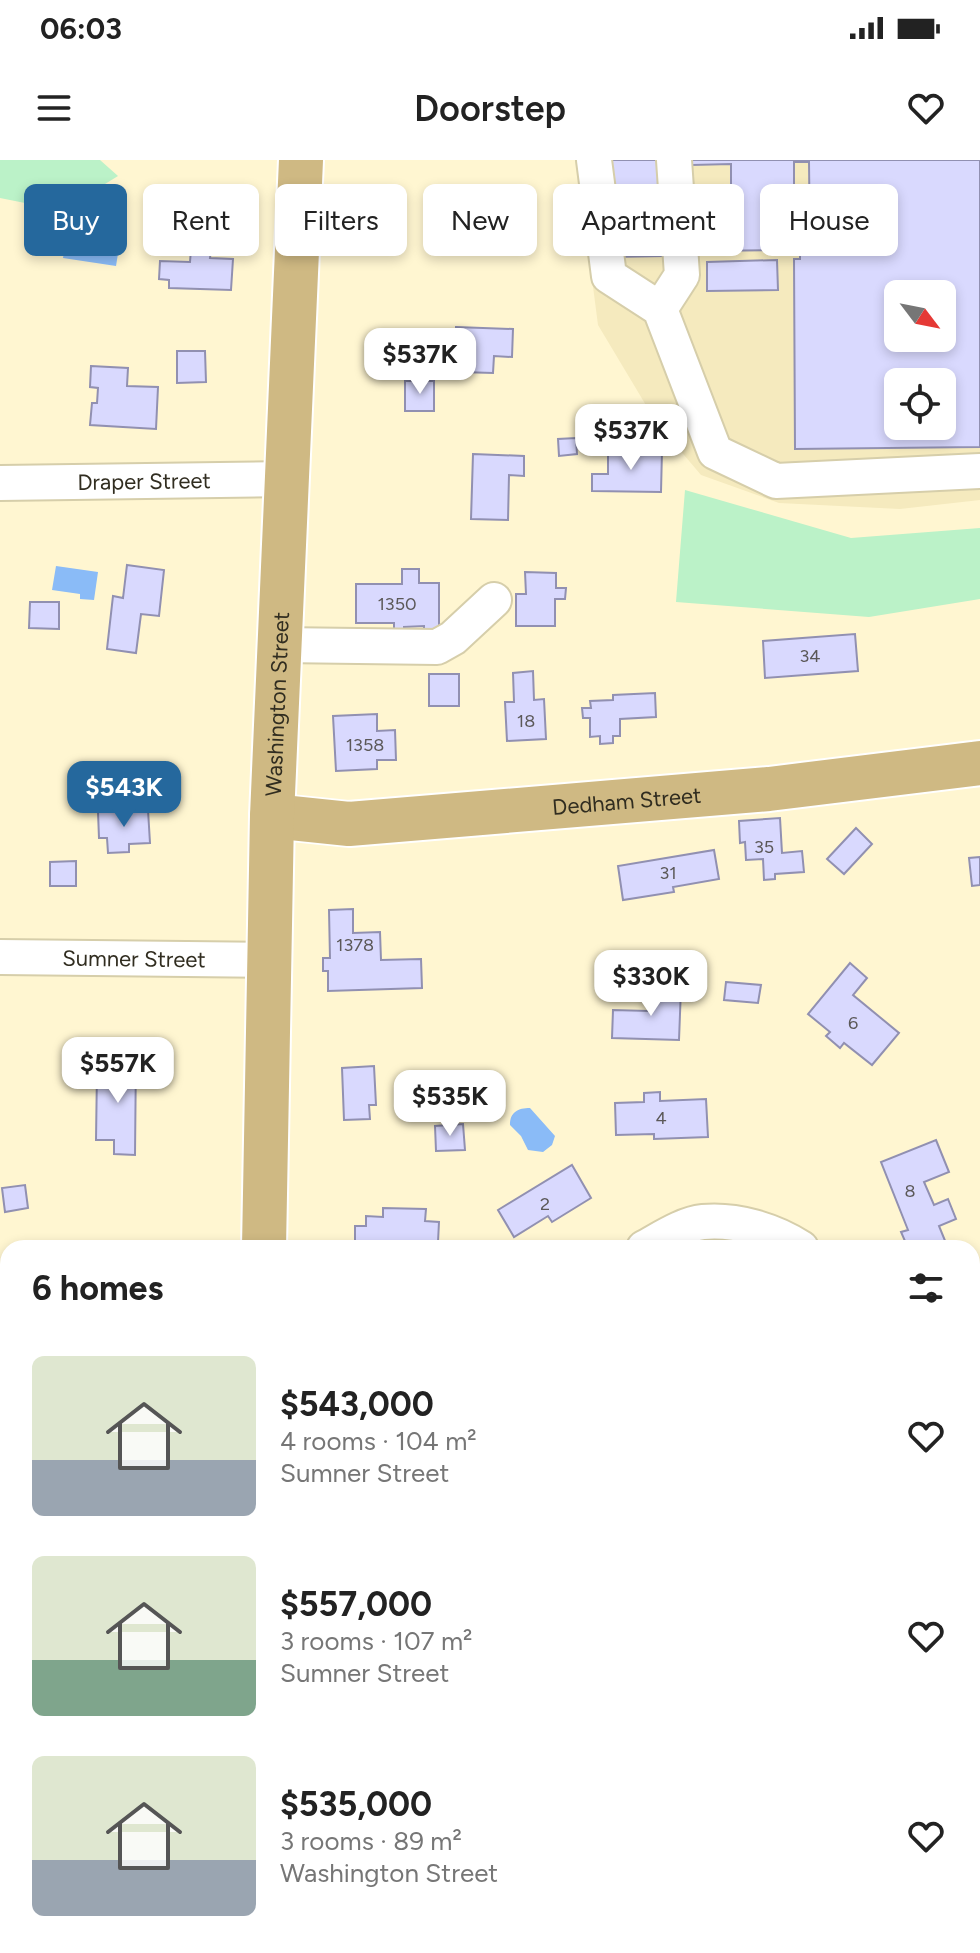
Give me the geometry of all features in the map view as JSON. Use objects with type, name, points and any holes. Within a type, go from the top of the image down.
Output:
[{"type":"main road","name":"Washington Street","points":[[264,1240],[272,816],[301,160]]},
{"type":"main road","name":"Dedham Street","points":[[272,816],[349,824],[769,789],[980,763]]},
{"type":"street","points":[[594,160],[609,276],[660,309],[715,452],[776,481],[980,471]]},
{"type":"street","points":[[660,309],[682,275],[674,160]]},
{"type":"street","name":"Draper Street","points":[[0,483],[286,479]]},
{"type":"street","points":[[279,645],[437,647],[453,638],[494,600]]},
{"type":"street","name":"Sumner Street","points":[[0,957],[269,960]]},
{"type":"street","points":[[658,1240],[701,1222],[749,1225],[788,1240]]},
{"type":"shaded area","points":[[583,160],[980,160],[980,500],[900,509],[779,503],[701,475],[656,422],[598,325],[589,256],[744,256],[744,184],[582,184]]},
{"type":"green space","points":[[0,160],[100,160],[118,176],[105,184],[24,184],[24,203],[0,198]]},
{"type":"green space","points":[[685,490],[851,538],[980,528],[980,599],[869,617],[676,602]]},
{"type":"water","points":[[63,256],[118,256],[116,266]]},
{"type":"water","points":[[56,566],[98,572],[94,600],[80,599],[80,594],[52,590]]},
{"type":"water","points":[[530,1108],[555,1136],[552,1145],[543,1152],[528,1150],[521,1136],[510,1125],[511,1117],[516,1112]]},
{"type":"building","points":[[610,160],[660,160],[661,184],[610,184]]},
{"type":"building","points":[[692,160],[980,160],[980,447],[795,449],[794,259],[800,259],[800,256],[898,256],[898,184],[809,184],[809,162],[794,162],[794,184],[760,184],[760,250],[744,251],[744,184],[731,184],[731,164],[692,165]]},
{"type":"building","points":[[190,256],[233,259],[231,290],[169,288],[169,280],[159,279],[160,261],[190,262]]},
{"type":"building","points":[[777,260],[778,290],[707,291],[707,262]]},
{"type":"building","points":[[456,327],[513,329],[512,357],[494,356],[493,373],[460,372],[460,364],[448,363],[448,344],[456,344]]},
{"type":"building","points":[[177,351],[205,351],[206,382],[177,383]]},
{"type":"building","points":[[91,366],[128,368],[127,386],[158,387],[156,429],[90,425],[92,403],[97,403],[98,388],[90,387]]},
{"type":"building","points":[[405,381],[434,381],[434,411],[405,411]]},
{"type":"building","points":[[576,438],[577,454],[559,456],[558,439]]},
{"type":"building","points":[[608,449],[662,451],[661,492],[592,491],[592,474],[608,474]]},
{"type":"building","points":[[473,454],[524,456],[524,476],[509,475],[508,520],[471,519]]},
{"type":"building","points":[[127,565],[164,570],[159,616],[141,614],[136,653],[107,649],[113,596],[123,598]]},
{"type":"building","points":[[402,569],[419,569],[419,583],[439,583],[439,631],[424,631],[424,626],[404,627],[404,633],[394,633],[394,623],[356,623],[356,584],[402,584]]},
{"type":"building","points":[[525,572],[556,573],[556,588],[566,588],[565,599],[555,599],[555,626],[516,626],[516,594],[526,594]]},
{"type":"building","points":[[30,602],[59,602],[59,629],[29,628]]},
{"type":"building","points":[[855,634],[858,671],[765,678],[763,641]]},
{"type":"building","points":[[533,671],[534,700],[544,699],[546,739],[507,741],[505,702],[514,702],[513,673]]},
{"type":"building","points":[[429,674],[459,674],[459,706],[429,706]]},
{"type":"building","points":[[655,693],[656,717],[620,719],[620,736],[613,736],[613,743],[600,744],[600,736],[590,737],[590,718],[583,718],[582,708],[591,708],[590,701],[613,700],[613,695]]},
{"type":"building","points":[[377,714],[377,731],[395,730],[396,760],[377,760],[377,769],[336,771],[333,716]]},
{"type":"building","points":[[148,810],[150,843],[129,844],[129,852],[108,853],[107,838],[99,838],[98,812]]},
{"type":"building","points":[[780,818],[782,853],[802,851],[804,872],[775,874],[775,879],[764,880],[763,859],[746,860],[745,842],[740,843],[739,821]]},
{"type":"building","points":[[856,828],[872,844],[844,874],[827,859]]},
{"type":"building","points":[[714,850],[719,879],[673,887],[674,892],[623,900],[618,866]]},
{"type":"building","points":[[980,857],[980,885],[972,886],[969,858]]},
{"type":"building","points":[[76,861],[76,886],[50,886],[50,862]]},
{"type":"building","points":[[353,909],[353,933],[380,932],[381,960],[421,959],[422,988],[328,991],[328,971],[323,971],[323,958],[330,958],[329,910]]},
{"type":"building","points":[[850,963],[867,978],[853,995],[899,1033],[872,1065],[844,1043],[840,1048],[826,1036],[830,1032],[808,1014]]},
{"type":"building","points":[[726,982],[761,985],[758,1003],[724,1000]]},
{"type":"building","points":[[650,986],[681,988],[679,1040],[612,1038],[613,1010],[649,1011]]},
{"type":"building","points":[[117,1054],[136,1054],[135,1155],[114,1154],[114,1140],[96,1140],[97,1070],[117,1070]]},
{"type":"building","points":[[374,1066],[376,1105],[369,1105],[370,1119],[344,1120],[342,1068]]},
{"type":"building","points":[[660,1092],[660,1101],[706,1099],[708,1137],[654,1139],[654,1134],[616,1135],[615,1103],[644,1102],[644,1093]]},
{"type":"building","points":[[463,1124],[465,1150],[436,1151],[435,1126]]},
{"type":"building","points":[[936,1140],[949,1172],[924,1182],[934,1205],[948,1199],[956,1219],[939,1226],[945,1240],[904,1240],[901,1232],[908,1230],[881,1162]]},
{"type":"building","points":[[572,1165],[591,1198],[552,1222],[548,1216],[514,1237],[498,1210]]},
{"type":"building","points":[[25,1185],[28,1208],[5,1212],[2,1188]]},
{"type":"building","points":[[383,1208],[426,1209],[425,1221],[439,1222],[438,1240],[355,1240],[355,1226],[366,1226],[366,1216],[383,1217]]}]
